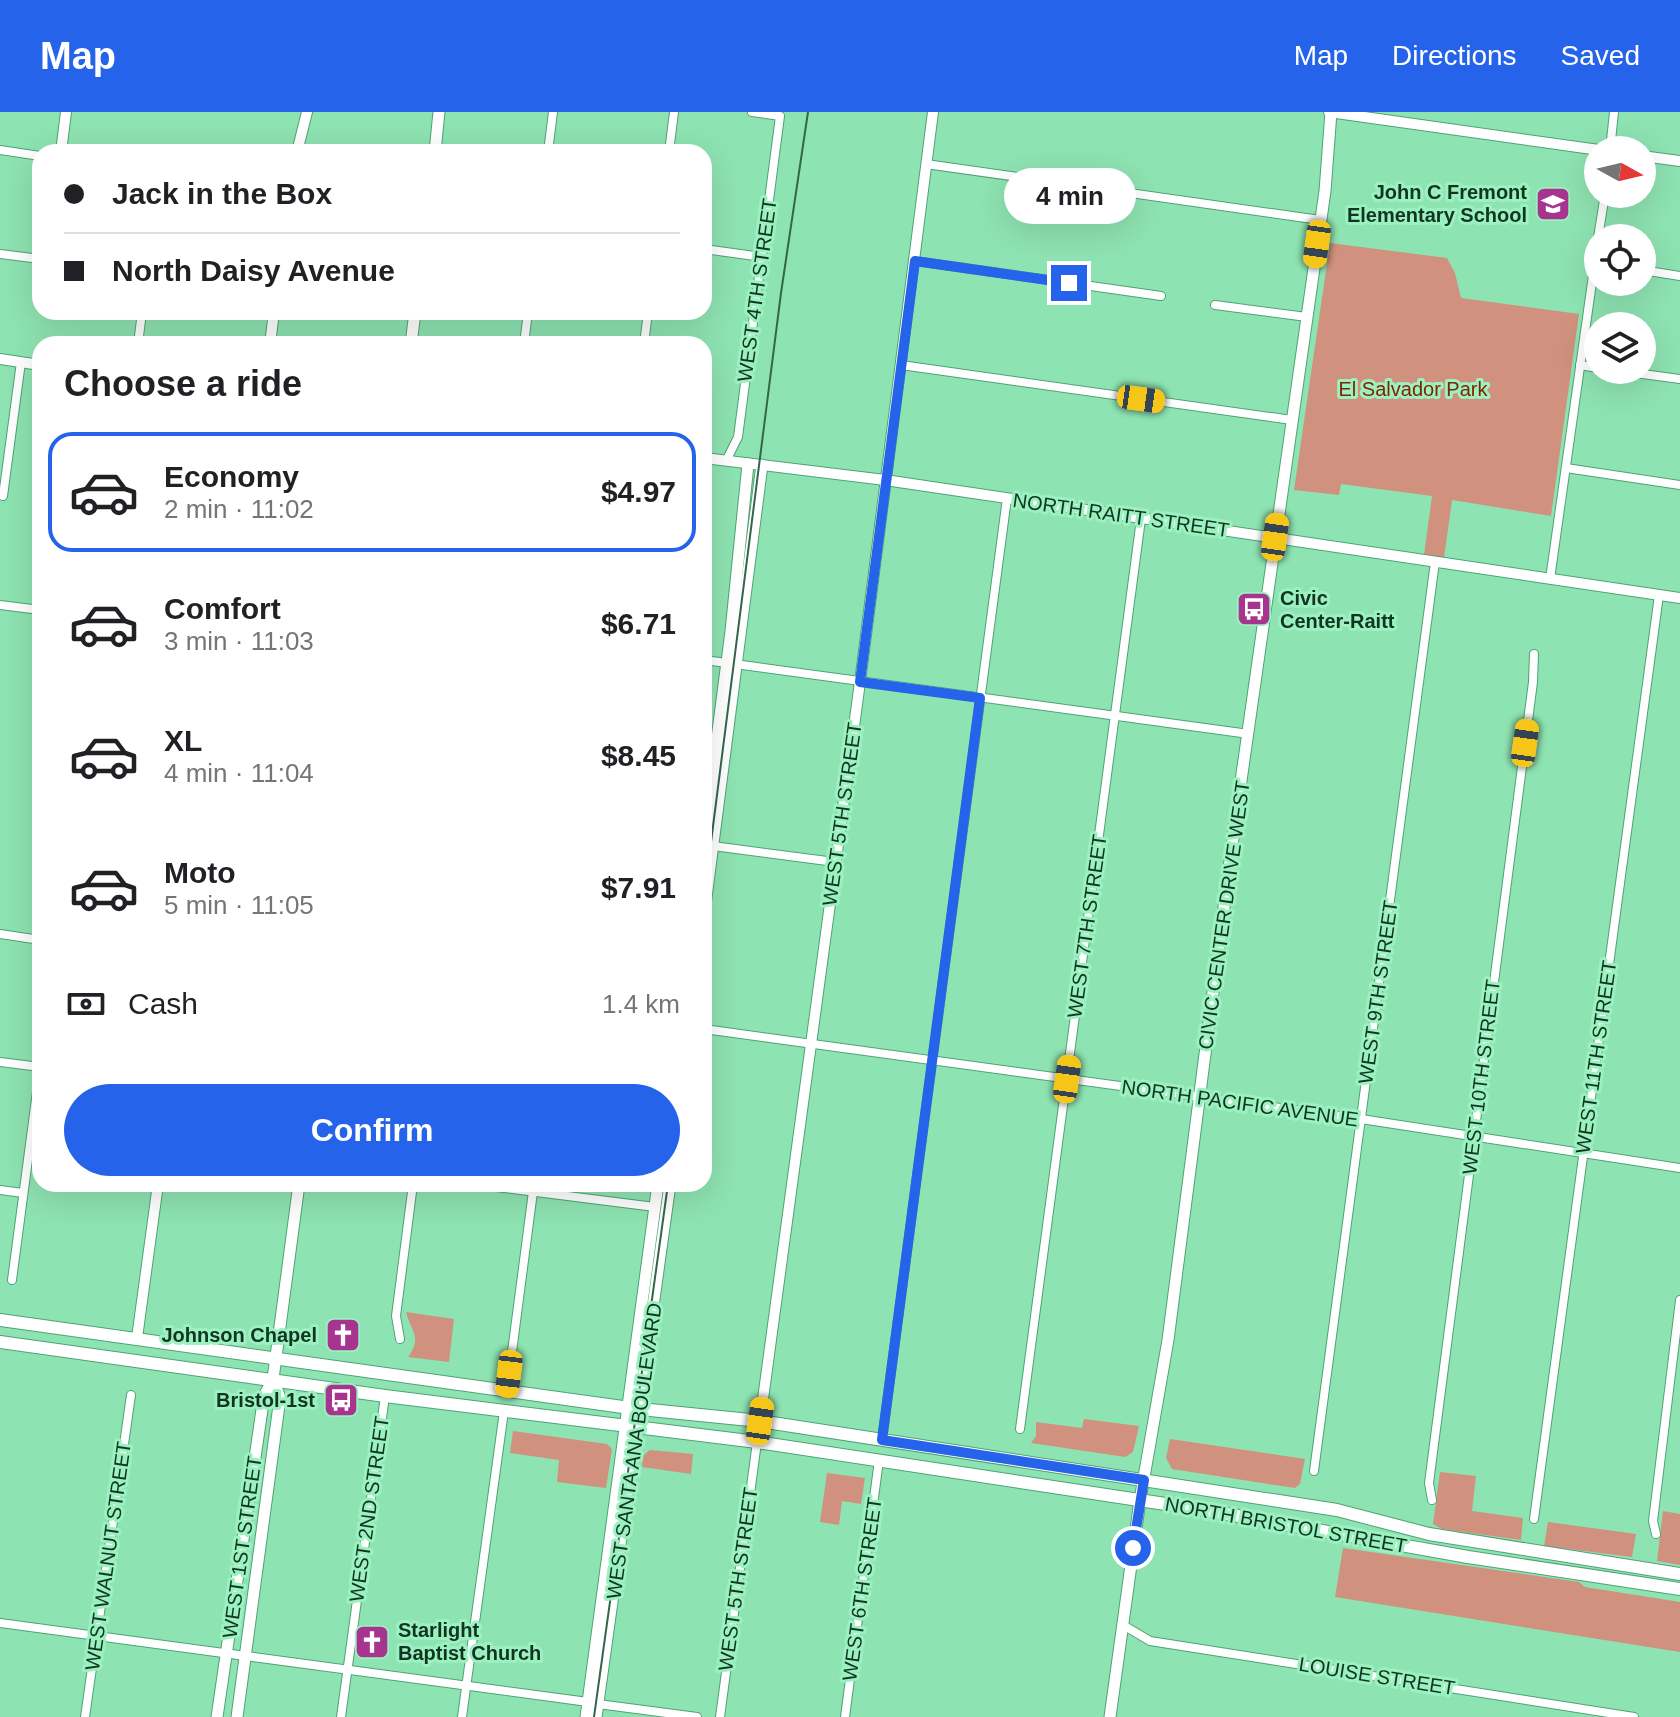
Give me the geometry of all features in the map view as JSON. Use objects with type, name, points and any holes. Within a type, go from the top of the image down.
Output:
[{"type":"main road","points":[[436,144],[439,112]]},
{"type":"main road","name":"CIVIC CENTER DRIVE WEST","points":[[1110,1717],[1140,1500],[1160,1395],[1320,220],[1331,112]]},
{"type":"main road","points":[[731,664],[748,464]]},
{"type":"main road","points":[[712,811],[762,465]]},
{"type":"main road","name":"WEST 1ST STREET","points":[[217,1717],[264,1396],[273,1379],[298,1192]]},
{"type":"main road","name":"WEST SANTA ANA BOULEVARD","points":[[634,1408],[657,1192]]},
{"type":"main road","name":"WEST SANTA ANA BOULEVARD","points":[[586,1717],[593,1703],[631,1427],[669,1192]]},
{"type":"main road","name":"NORTH BRISTOL STREET","points":[[0,1320],[634,1408],[760,1421],[1337,1510],[1429,1534],[1680,1574]]},
{"type":"main road","name":"NORTH BRISTOL STREET","points":[[0,1342],[385,1396],[757,1442],[1335,1531],[1468,1557],[1680,1589]]},
{"type":"main road","name":"WEST 1ST STREET","points":[[237,1717],[280,1398],[273,1379]]},
{"type":"main road","name":"WEST SANTA ANA BOULEVARD","points":[[593,1703],[596,1717]]},
{"type":"street","points":[[62,144],[66,112]]},
{"type":"street","points":[[299,144],[307,112]]},
{"type":"street","points":[[549,144],[553,112]]},
{"type":"street","points":[[670,144],[674,112]]},
{"type":"street","name":"WEST 4TH STREET","points":[[726,461],[738,437],[780,116],[752,112]]},
{"type":"street","name":"WEST 5TH STREET","points":[[760,1421],[933,112]]},
{"type":"street","points":[[1331,112],[1411,118],[1584,147]]},
{"type":"street","points":[[1611,136],[1614,112]]},
{"type":"street","points":[[0,150],[32,155]]},
{"type":"street","points":[[1656,158],[1680,161]]},
{"type":"street","points":[[926,164],[1320,220]]},
{"type":"street","points":[[712,250],[762,257]]},
{"type":"street","points":[[0,254],[32,258]]},
{"type":"street","points":[[915,261],[1161,296]]},
{"type":"street","points":[[1656,272],[1680,276]]},
{"type":"street","points":[[1550,579],[1591,296]]},
{"type":"street","points":[[1215,305],[1307,317]]},
{"type":"street","points":[[0,359],[32,364]]},
{"type":"street","points":[[3,496],[21,362]]},
{"type":"street","points":[[901,365],[1292,420]]},
{"type":"street","points":[[1580,365],[1584,366]]},
{"type":"street","points":[[1656,376],[1680,379]]},
{"type":"street","name":"NORTH RAITT STREET","points":[[712,459],[885,480],[1680,598]]},
{"type":"street","points":[[1566,468],[1680,485]]},
{"type":"street","points":[[882,1440],[1007,498]]},
{"type":"street","name":"WEST 7TH STREET","points":[[1020,1429],[1141,519]]},
{"type":"street","name":"WEST 9TH STREET","points":[[1314,1471],[1435,562]]},
{"type":"street","name":"WEST 11TH STREET","points":[[1534,1519],[1659,595]]},
{"type":"street","points":[[0,605],[32,609]]},
{"type":"street","name":"WEST 10TH STREET","points":[[1432,1500],[1429,1483],[1533,682],[1534,654]]},
{"type":"street","points":[[712,661],[1249,734]]},
{"type":"street","points":[[712,843],[835,862]]},
{"type":"street","points":[[0,934],[32,939]]},
{"type":"street","name":"NORTH PACIFIC AVENUE","points":[[712,1030],[1361,1119],[1680,1168]]},
{"type":"street","points":[[0,1062],[32,1067]]},
{"type":"street","points":[[12,1280],[32,1127]]},
{"type":"street","points":[[0,1190],[23,1193]]},
{"type":"street","points":[[137,1338],[157,1192]]},
{"type":"street","points":[[400,1339],[396,1316],[412,1192]]},
{"type":"street","points":[[507,1390],[532,1192]]},
{"type":"street","points":[[559,1192],[655,1207]]},
{"type":"street","points":[[1656,1534],[1653,1521],[1680,1300]]},
{"type":"street","name":"WEST WALNUT STREET","points":[[85,1717],[131,1395]]},
{"type":"street","name":"WEST 2ND STREET","points":[[341,1717],[385,1396]]},
{"type":"street","points":[[462,1717],[504,1411]]},
{"type":"street","name":"WEST 5TH STREET","points":[[720,1717],[757,1442]]},
{"type":"street","name":"WEST 6TH STREET","points":[[845,1717],[879,1460]]},
{"type":"street","points":[[0,1623],[697,1717]]},
{"type":"street","name":"LOUISE STREET","points":[[1123,1625],[1150,1641],[1634,1717]]},
{"type":"green space","name":"El Salvador Park","points":[[1330,243],[1447,258],[1455,273],[1461,298],[1579,314],[1551,516],[1452,500],[1444,558],[1424,555],[1432,496],[1341,484],[1339,495],[1294,490]]},
{"type":"green space","points":[[406,1312],[454,1319],[449,1362],[408,1357],[415,1339]]},
{"type":"green space","points":[[1084,1419],[1139,1426],[1133,1452],[1125,1457],[1031,1443],[1036,1436],[1036,1422],[1082,1428]]},
{"type":"green space","points":[[513,1431],[607,1444],[612,1449],[606,1488],[557,1482],[559,1460],[510,1453]]},
{"type":"green space","points":[[1170,1439],[1305,1459],[1300,1484],[1295,1488],[1172,1469],[1166,1458]]},
{"type":"green space","points":[[650,1450],[693,1454],[691,1474],[642,1467],[643,1456]]},
{"type":"green space","points":[[1440,1472],[1476,1476],[1472,1511],[1523,1518],[1521,1540],[1442,1529],[1433,1524]]},
{"type":"green space","points":[[827,1473],[865,1478],[861,1504],[842,1501],[839,1525],[820,1522]]},
{"type":"green space","points":[[1663,1511],[1680,1514],[1680,1565],[1657,1561]]},
{"type":"green space","points":[[1548,1522],[1636,1534],[1632,1557],[1544,1546]]},
{"type":"green space","points":[[1343,1548],[1579,1582],[1585,1587],[1680,1602],[1680,1652],[1335,1597]]},
{"type":"tram line","points":[[712,834],[781,293],[808,112]]},
{"type":"tram line","points":[[594,1717],[667,1192]]},
{"type":"place","name":"John C Fremont Elementary School","points":[[1553,204]]},
{"type":"place","name":"Civic Center-Raitt","points":[[1254,609]]},
{"type":"place","name":"Johnson Chapel","points":[[343,1335]]},
{"type":"place","name":"Bristol-1st","points":[[341,1400]]},
{"type":"place","name":"Starlight Baptist Church","points":[[372,1642]]},
{"type":"route","points":[[1069,283],[915,261],[860,682],[980,698],[882,1440],[1144,1480],[1133,1548]]}]
